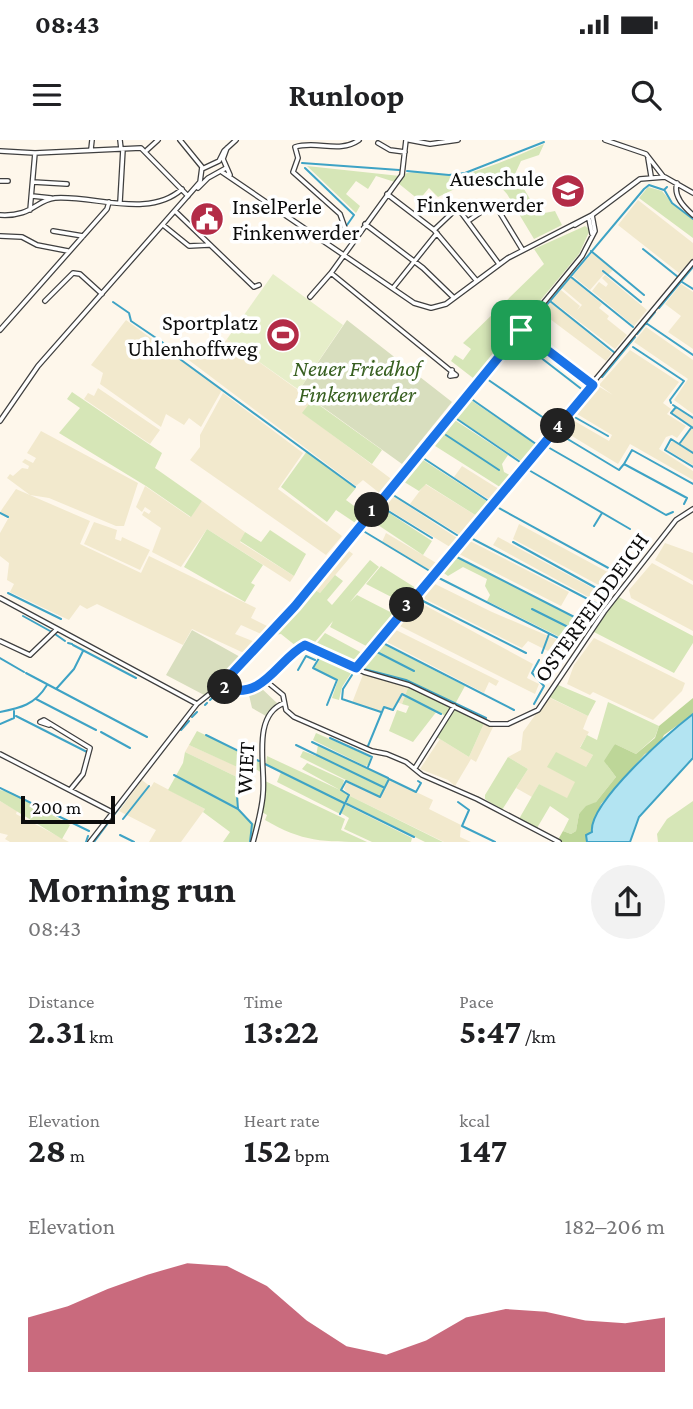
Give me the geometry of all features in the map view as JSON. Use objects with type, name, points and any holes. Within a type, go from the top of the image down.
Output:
[{"type":"street","points":[[91,149],[92,140]]},
{"type":"street","points":[[120,140],[120,202]]},
{"type":"street","points":[[0,151],[35,153],[91,149],[146,150],[158,140]]},
{"type":"street","points":[[180,140],[208,178]]},
{"type":"street","points":[[222,172],[227,148],[236,140]]},
{"type":"street","points":[[298,140],[298,158],[294,174],[340,214],[346,231],[354,239]]},
{"type":"street","points":[[297,147],[343,147],[359,140]]},
{"type":"street","points":[[310,297],[331,273],[402,176],[407,140],[430,144],[458,140]]},
{"type":"street","points":[[605,140],[646,154],[654,167],[665,177],[693,193]]},
{"type":"street","points":[[378,143],[390,150],[405,152]]},
{"type":"street","points":[[146,150],[188,197]]},
{"type":"street","points":[[30,211],[35,153]]},
{"type":"street","points":[[646,154],[651,176]]},
{"type":"street","points":[[197,160],[207,166],[223,164]]},
{"type":"street","points":[[223,164],[232,179]]},
{"type":"street","points":[[188,197],[200,182],[202,172],[207,166]]},
{"type":"street","points":[[651,176],[654,167]]},
{"type":"street","points":[[0,421],[38,366],[175,211],[208,178],[222,172]]},
{"type":"street","points":[[222,172],[393,288],[427,308],[442,306],[522,249],[591,217],[630,186],[651,176],[665,177]]},
{"type":"street","points":[[0,181],[8,181]]},
{"type":"street","points":[[33,181],[67,184]]},
{"type":"street","points":[[677,183],[675,188],[682,205],[693,215]]},
{"type":"street","points":[[32,196],[120,202],[167,199],[182,189]]},
{"type":"street","points":[[387,194],[435,231],[476,280]]},
{"type":"street","points":[[0,215],[30,211],[53,198]]},
{"type":"street","points":[[0,330],[107,209],[109,202]]},
{"type":"street","points":[[468,221],[494,203],[522,249]]},
{"type":"street","points":[[175,211],[248,278]]},
{"type":"street","points":[[393,288],[435,231],[453,212],[460,211],[499,264]]},
{"type":"street","points":[[90,842],[197,704],[222,684],[295,606],[523,331],[582,256],[591,240],[591,217]]},
{"type":"street","points":[[365,224],[414,260],[454,298]]},
{"type":"street","points":[[163,225],[189,246],[209,245]]},
{"type":"street","points":[[53,231],[83,236]]},
{"type":"street","points":[[0,236],[22,237],[37,246],[69,251]]},
{"type":"street","points":[[356,668],[693,262]]},
{"type":"street","points":[[45,302],[74,272],[102,294]]},
{"type":"street","points":[[331,273],[452,370]]},
{"type":"street","points":[[523,331],[593,385]]},
{"type":"street","name":"OSTERFELDDEICH","points":[[454,706],[494,725],[514,722],[538,710],[604,612],[677,519],[693,509]]},
{"type":"street","points":[[0,597],[55,630],[197,704]]},
{"type":"street","points":[[0,641],[30,655],[55,630]]},
{"type":"street","points":[[222,684],[232,690],[249,688],[266,681],[305,645],[356,668],[409,685],[454,706],[415,768]]},
{"type":"street","points":[[266,681],[283,695],[288,713],[372,751],[387,754],[415,768],[422,775],[483,801],[559,842]]},
{"type":"street","name":"WIET","points":[[253,842],[264,793],[265,724],[275,709],[285,703]]},
{"type":"street","points":[[49,725],[90,748],[83,774],[70,790]]},
{"type":"street","points":[[0,754],[112,813]]},
{"type":"shaded area","points":[[638,200],[693,243],[693,258],[679,273],[618,225]]},
{"type":"shaded area","points":[[592,253],[613,270],[608,275],[605,273],[590,290],[573,276]]},
{"type":"shaded area","points":[[605,275],[647,310],[634,326],[592,291],[599,282],[606,287],[608,284],[602,278]]},
{"type":"shaded area","points":[[571,278],[602,304],[599,308],[609,316],[607,319],[627,335],[615,349],[552,301],[561,290],[580,306],[577,310],[582,305],[562,288]]},
{"type":"shaded area","points":[[681,284],[693,292],[693,349],[668,332],[681,316],[665,304]]},
{"type":"shaded area","points":[[551,302],[612,353],[606,361],[542,313]]},
{"type":"shaded area","points":[[126,320],[222,390],[201,427],[189,418],[184,425],[166,414],[161,427],[100,384],[103,373],[91,365]]},
{"type":"shaded area","points":[[646,327],[693,360],[693,414],[674,400],[688,379],[634,342]]},
{"type":"shaded area","points":[[227,339],[312,400],[303,413],[394,481],[382,495],[363,480],[356,486],[186,358],[196,344],[215,356]]},
{"type":"shaded area","points":[[630,350],[679,382],[663,403],[671,409],[667,414],[686,426],[677,438],[672,435],[666,437],[659,449],[693,471],[693,480],[630,444],[618,464],[562,430],[571,419],[609,441],[612,435],[577,414],[598,386],[613,395],[599,385]]},
{"type":"shaded area","points":[[98,388],[160,430],[150,444],[84,399],[88,393],[94,396]]},
{"type":"shaded area","points":[[223,393],[303,453],[278,489],[342,536],[326,555],[190,460],[200,447],[200,435]]},
{"type":"shaded area","points":[[676,408],[693,419],[693,465],[667,450],[672,441],[680,445],[692,427],[672,413]]},
{"type":"shaded area","points":[[41,431],[138,483],[124,526],[116,526],[49,498],[30,495],[7,478],[22,468],[28,469],[29,466],[22,462],[25,459],[33,463],[36,458],[27,453]]},
{"type":"shaded area","points":[[462,466],[502,491],[493,502],[454,477]]},
{"type":"shaded area","points":[[425,484],[480,518],[463,537],[410,504]]},
{"type":"shaded area","points":[[145,486],[190,517],[202,501],[245,532],[240,542],[294,576],[290,582],[207,529],[181,567],[152,552],[161,528],[142,515],[144,511],[149,514],[151,511],[145,507],[142,512],[136,507]]},
{"type":"shaded area","points":[[16,489],[90,521],[80,544],[141,573],[149,556],[256,608],[251,618],[267,626],[261,634],[241,625],[235,634],[255,642],[246,654],[192,629],[183,645],[97,604],[87,609],[80,605],[69,620],[10,592],[14,584],[7,580],[9,563],[0,556],[0,533],[9,517],[0,512]]},
{"type":"shaded area","points":[[390,494],[457,538],[450,547],[381,505]]},
{"type":"shaded area","points":[[94,522],[117,530],[115,539],[121,541],[122,537],[150,550],[140,570],[84,544]]},
{"type":"shaded area","points":[[519,524],[615,576],[606,589],[513,539]]},
{"type":"shaded area","points":[[386,533],[438,564],[432,572],[382,542]]},
{"type":"shaded area","points":[[498,537],[600,592],[594,600],[493,545]]},
{"type":"shaded area","points":[[470,541],[569,592],[561,606],[459,554]]},
{"type":"shaded area","points":[[665,543],[693,553],[693,581],[655,560]]},
{"type":"shaded area","points":[[345,548],[353,554],[320,593],[312,588]]},
{"type":"shaded area","points":[[652,563],[693,585],[693,631],[631,598],[629,590]]},
{"type":"shaded area","points":[[433,583],[572,646],[562,658],[528,641],[522,648],[425,599],[425,593]]},
{"type":"shaded area","points":[[417,601],[533,664],[527,678],[539,684],[535,694],[400,626]]},
{"type":"shaded area","points":[[396,630],[499,681],[496,686],[489,682],[484,693],[387,642]]},
{"type":"shaded area","points":[[594,638],[685,683],[682,691],[653,720],[593,692],[590,695],[567,684],[574,665]]},
{"type":"shaded area","points":[[364,672],[409,685],[402,704],[397,702],[393,710],[383,707],[381,712],[352,703]]},
{"type":"shaded area","points":[[548,697],[588,716],[583,729],[589,732],[580,747],[593,755],[586,767],[548,767],[576,782],[567,799],[539,784],[532,797],[516,788],[528,769],[508,757],[521,750],[523,732]]},
{"type":"shaded area","points":[[485,721],[494,725],[476,762],[471,759],[455,786],[448,780],[420,769],[440,739],[469,757]]},
{"type":"shaded area","points":[[189,745],[241,768],[239,778],[185,752]]},
{"type":"shaded area","points":[[389,779],[433,800],[429,809],[461,825],[460,837],[471,842],[444,842],[350,796],[344,789],[347,781],[380,797]]},
{"type":"shaded area","points":[[142,780],[151,787],[154,782],[205,809],[181,842],[149,842],[156,830],[119,811]]},
{"type":"shaded area","points":[[0,801],[17,811],[16,814],[69,842],[10,842],[5,839],[8,835],[0,833]]},
{"type":"green space","points":[[544,144],[539,155],[521,161],[515,174],[539,214],[555,211],[562,225],[534,239],[507,194],[488,173],[438,197],[429,188],[419,200],[398,183],[376,176],[368,189],[356,181],[346,194],[360,206],[356,213],[307,166],[400,176],[415,172],[457,175],[495,164]]},
{"type":"green space","points":[[648,187],[662,191],[693,220],[693,238],[639,198]]},
{"type":"green space","points":[[585,226],[590,230],[579,254],[485,367],[473,378],[451,361],[455,355],[463,360],[471,349],[463,343],[544,264],[534,249]]},
{"type":"green space","name":"Sportplatz Uhlenhoffweg","points":[[273,274],[343,325],[299,390],[227,339]]},
{"type":"green space","name":"Neuer Friedhof Finkenwerder","points":[[347,320],[452,402],[402,464],[299,390]]},
{"type":"green space","points":[[72,392],[162,453],[155,468],[202,501],[191,517],[59,433],[80,408],[67,399]]},
{"type":"green space","points":[[469,399],[539,446],[524,463],[455,417]]},
{"type":"green space","points":[[312,400],[382,450],[372,464],[302,413]]},
{"type":"green space","points":[[453,419],[508,455],[502,464],[504,472],[513,477],[503,489],[432,444]]},
{"type":"green space","points":[[307,451],[356,488],[346,500],[365,514],[357,524],[336,510],[327,522],[281,487]]},
{"type":"green space","points":[[420,458],[491,504],[480,518],[426,484],[419,491],[401,480]]},
{"type":"green space","points":[[380,507],[432,541],[423,555],[369,519]]},
{"type":"green space","points":[[207,529],[263,565],[251,583],[255,585],[245,602],[184,567]]},
{"type":"green space","points":[[270,530],[306,554],[294,576],[240,541],[245,532],[261,542]]},
{"type":"green space","points":[[454,556],[585,622],[572,643],[487,601],[490,595],[485,586],[487,579],[463,567],[448,576],[441,571]]},
{"type":"green space","points":[[370,560],[379,567],[350,602],[357,595],[396,615],[370,648],[330,627],[333,621],[315,642],[302,641],[296,646],[281,634],[272,635],[312,588],[320,593],[335,575],[343,581],[327,600],[332,605]]},
{"type":"green space","points":[[381,566],[419,590],[407,605],[366,584]]},
{"type":"green space","points":[[617,596],[693,636],[693,643],[674,673],[592,631]]},
{"type":"green space","points":[[192,630],[242,658],[206,696],[166,675]]},
{"type":"green space","points":[[325,633],[364,654],[352,660],[317,643]]},
{"type":"green space","points":[[377,641],[465,686],[454,706],[485,721],[469,757],[435,736],[447,717],[437,711],[413,742],[389,731],[397,710],[406,713],[409,706],[402,704],[409,685],[356,668]]},
{"type":"green space","points":[[322,656],[353,670],[342,687],[339,700],[332,698],[338,680],[314,668]]},
{"type":"green space","points":[[556,684],[596,701],[588,716],[549,697]]},
{"type":"green space","points":[[259,686],[278,704],[266,716],[252,708],[249,695]]},
{"type":"green space","points":[[693,698],[693,714],[664,735],[658,747],[645,754],[601,804],[587,842],[561,842],[559,838],[563,831],[571,834],[576,831],[579,814],[586,806],[596,802],[616,777],[604,761],[615,744],[636,754],[655,738],[659,726]]},
{"type":"green space","points":[[608,702],[659,726],[655,737],[636,754],[615,744],[607,765],[616,777],[596,802],[579,814],[576,831],[571,834],[563,831],[569,819],[550,806],[537,828],[519,819],[539,784],[567,798],[575,782],[547,767],[556,752],[586,767],[593,755],[580,748],[587,735],[597,740]]},
{"type":"green space","points":[[197,731],[263,763],[263,773],[247,765],[244,770],[189,745]]},
{"type":"green space","points":[[316,733],[371,757],[369,765],[365,766],[313,740]]},
{"type":"green space","points":[[318,745],[389,779],[380,797],[300,757],[303,751],[316,756]]},
{"type":"green space","points":[[185,752],[239,778],[238,809],[256,826],[253,842],[223,842],[230,832],[203,812],[205,809],[168,790],[183,763]]},
{"type":"green space","points":[[267,756],[340,790],[302,769],[307,763],[344,780],[342,789],[349,795],[340,814],[277,782],[281,772],[266,765]]},
{"type":"green space","points":[[508,757],[528,769],[502,810],[485,799],[485,795]]},
{"type":"green space","points":[[263,780],[345,819],[341,830],[367,842],[338,842],[302,837],[265,820],[267,815],[260,811]]},
{"type":"green space","points":[[0,790],[13,793],[70,825],[62,839],[0,801]]},
{"type":"green space","points":[[350,796],[443,842],[425,842],[349,804],[348,806],[412,838],[411,842],[372,842],[344,829],[349,818],[341,813]]},
{"type":"green space","points":[[693,801],[693,842],[658,842],[657,834],[667,819]]},
{"type":"water","points":[[693,714],[693,758],[639,817],[630,842],[587,842],[586,835],[592,832],[594,819],[616,786],[650,751]]},
{"type":"waterway","points":[[407,171],[449,175],[465,173],[544,142]]},
{"type":"waterway","points":[[302,163],[399,170]]},
{"type":"waterway","points":[[305,168],[354,215],[347,225]]},
{"type":"waterway","points":[[426,449],[644,189],[649,185],[664,190],[667,187]]},
{"type":"waterway","points":[[665,191],[672,203],[693,219]]},
{"type":"waterway","points":[[643,249],[678,277]]},
{"type":"waterway","points":[[591,251],[644,295]]},
{"type":"waterway","points":[[659,308],[693,267]]},
{"type":"waterway","points":[[603,271],[641,302]]},
{"type":"waterway","points":[[571,277],[633,327]]},
{"type":"waterway","points":[[682,282],[693,289]]},
{"type":"waterway","points":[[550,301],[615,353]]},
{"type":"waterway","points":[[113,302],[129,313],[131,321],[162,342],[173,354],[355,487]]},
{"type":"waterway","points":[[637,334],[655,312]]},
{"type":"waterway","points":[[646,323],[693,355]]},
{"type":"waterway","points":[[602,377],[635,337]]},
{"type":"waterway","points":[[518,340],[584,391]]},
{"type":"waterway","points":[[633,347],[684,381],[670,400],[671,403]]},
{"type":"waterway","points":[[487,379],[554,425]]},
{"type":"waterway","points":[[586,397],[593,388]]},
{"type":"waterway","points":[[470,398],[536,444]]},
{"type":"waterway","points":[[578,406],[583,400]]},
{"type":"waterway","points":[[673,405],[693,418]]},
{"type":"waterway","points":[[676,407],[671,413],[693,428]]},
{"type":"waterway","points":[[559,429],[577,408]]},
{"type":"waterway","points":[[571,415],[608,436]]},
{"type":"waterway","points":[[454,417],[523,464]]},
{"type":"waterway","points":[[680,443],[691,428]]},
{"type":"waterway","points":[[555,433],[558,430]]},
{"type":"waterway","points":[[556,432],[619,470],[624,464],[687,498],[684,504]]},
{"type":"waterway","points":[[446,435],[499,470]]},
{"type":"waterway","points":[[693,453],[671,439],[665,450],[693,467]]},
{"type":"waterway","points":[[438,573],[547,443]]},
{"type":"waterway","points":[[546,446],[666,515],[673,512]]},
{"type":"waterway","points":[[624,464],[632,450],[693,484]]},
{"type":"waterway","points":[[420,456],[490,502]]},
{"type":"waterway","points":[[527,469],[630,529]]},
{"type":"waterway","points":[[390,493],[460,537]]},
{"type":"waterway","points":[[380,506],[432,538]]},
{"type":"waterway","points":[[469,537],[599,605],[623,576],[497,507]]},
{"type":"waterway","points":[[0,513],[8,517]]},
{"type":"waterway","points":[[594,526],[602,513]]},
{"type":"waterway","points":[[360,529],[428,570]]},
{"type":"waterway","points":[[513,542],[607,594]]},
{"type":"waterway","points":[[435,576],[570,644],[586,623],[453,555]]},
{"type":"waterway","points":[[423,590],[435,576]]},
{"type":"waterway","points":[[8,593],[61,619]]},
{"type":"waterway","points":[[417,598],[526,653]]},
{"type":"waterway","points":[[363,665],[415,600]]},
{"type":"waterway","points":[[532,609],[578,632]]},
{"type":"waterway","points":[[23,616],[50,631]]},
{"type":"waterway","points":[[55,634],[65,641]]},
{"type":"waterway","points":[[542,653],[549,634]]},
{"type":"waterway","points":[[227,683],[268,637]]},
{"type":"waterway","points":[[381,642],[514,710]]},
{"type":"waterway","points":[[68,643],[72,644]]},
{"type":"waterway","points":[[313,643],[346,660]]},
{"type":"waterway","points":[[73,645],[136,678]]},
{"type":"waterway","points":[[57,688],[74,669],[83,651]]},
{"type":"waterway","points":[[375,651],[414,671]]},
{"type":"waterway","points":[[327,705],[337,680],[313,668],[321,655],[344,665]]},
{"type":"waterway","points":[[298,670],[306,656],[315,660]]},
{"type":"waterway","points":[[0,658],[24,672]]},
{"type":"waterway","points":[[534,704],[544,686],[532,673],[539,660]]},
{"type":"waterway","points":[[364,669],[406,680],[486,718]]},
{"type":"waterway","points":[[26,673],[147,737]]},
{"type":"waterway","points":[[352,675],[343,689],[342,699],[381,712]]},
{"type":"waterway","points":[[0,712],[32,701],[47,685]]},
{"type":"waterway","points":[[210,700],[221,690]]},
{"type":"waterway","points":[[368,746],[384,707],[393,710],[402,694],[441,714]]},
{"type":"waterway","points":[[36,699],[96,730]]},
{"type":"waterway","points":[[0,724],[14,718],[14,711]]},
{"type":"waterway","points":[[192,717],[197,712]]},
{"type":"waterway","points":[[16,716],[87,752]]},
{"type":"waterway","points":[[181,730],[189,721]]},
{"type":"waterway","points":[[101,732],[130,748]]},
{"type":"waterway","points":[[206,735],[259,761]]},
{"type":"waterway","points":[[330,738],[372,757],[368,767]]},
{"type":"waterway","points":[[312,742],[388,778]]},
{"type":"waterway","points":[[296,745],[383,787]]},
{"type":"waterway","points":[[265,764],[344,803]]},
{"type":"waterway","points":[[174,775],[238,809]]},
{"type":"waterway","points":[[340,814],[349,795],[341,790],[346,781],[380,797],[389,779],[416,792],[421,783],[418,781]]},
{"type":"waterway","points":[[123,819],[149,786]]},
{"type":"waterway","points":[[0,788],[89,831]]},
{"type":"waterway","points":[[94,842],[128,796]]},
{"type":"waterway","points":[[237,796],[238,809],[252,824],[250,842]]},
{"type":"waterway","points":[[458,802],[469,810],[462,826],[495,842]]},
{"type":"waterway","points":[[347,804],[414,837]]},
{"type":"waterway","points":[[120,835],[134,842]]},
{"type":"waterway","points":[[86,842],[88,836]]},
{"type":"place","name":"Aueschule Finkenwerder","points":[[568,191]]},
{"type":"place","name":"InselPerle Finkenwerder","points":[[207,219]]},
{"type":"place","name":"Sportplatz Uhlenhoffweg","points":[[283,335]]},
{"type":"route","points":[[521,330],[593,385],[356,668],[305,645],[265,682],[249,688],[226,688],[222,684],[295,606],[521,330]]}]
